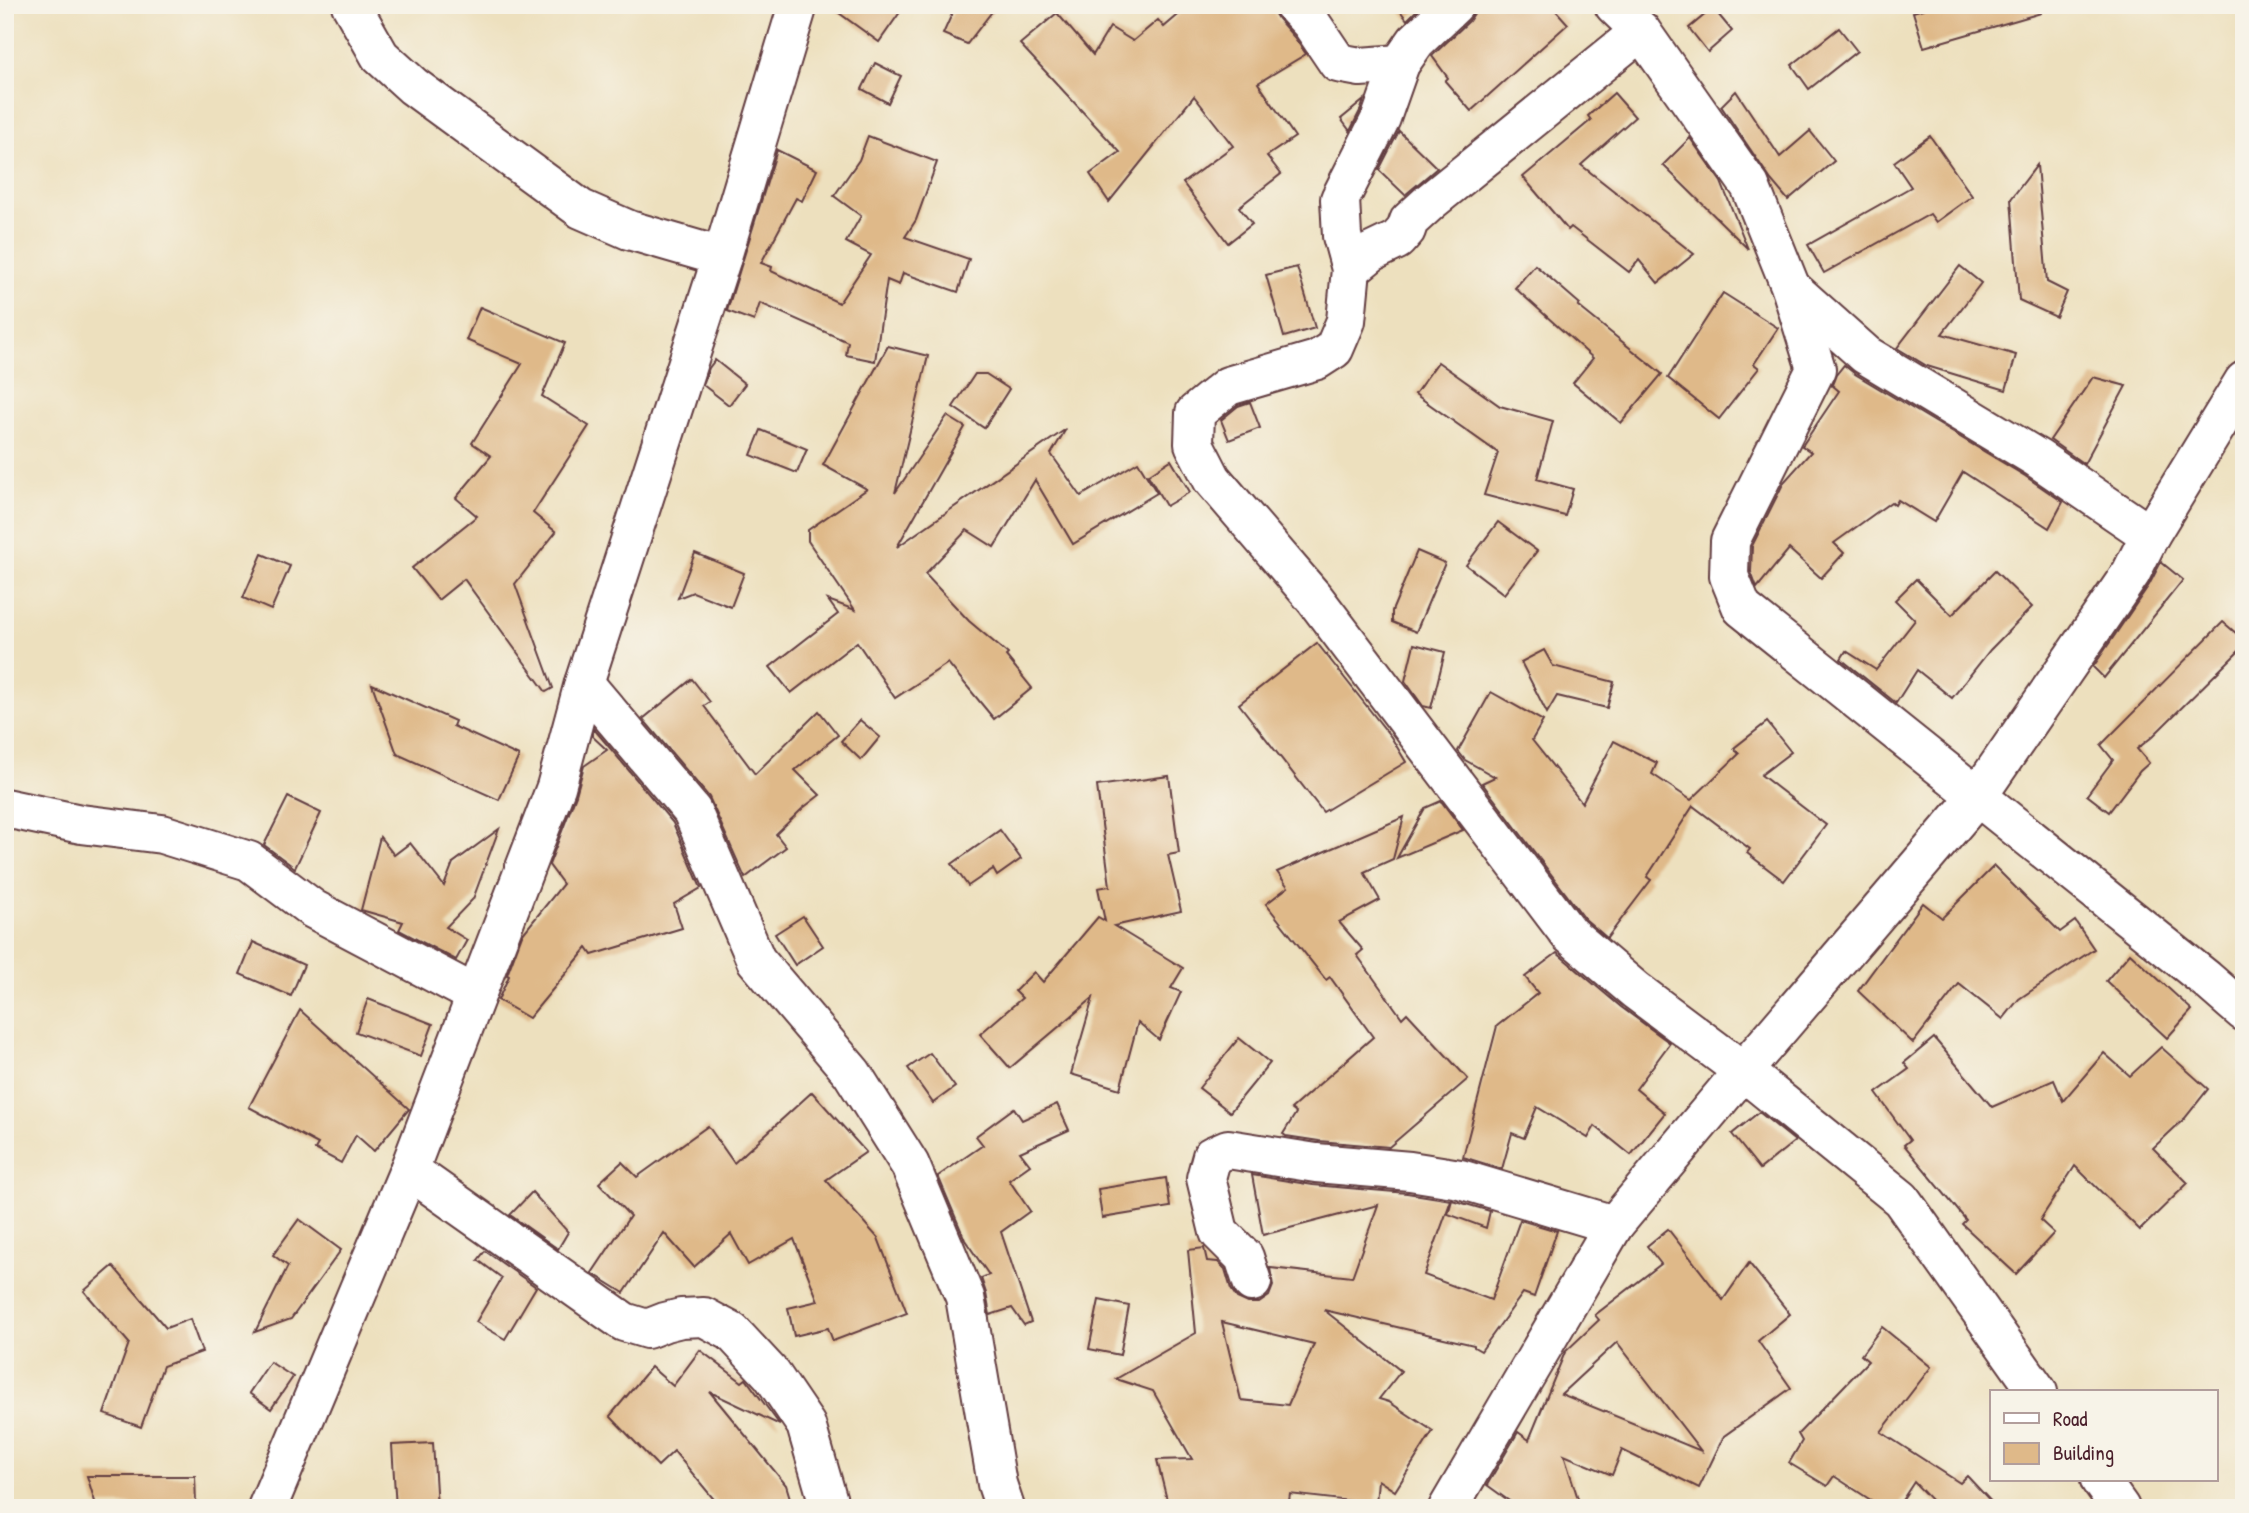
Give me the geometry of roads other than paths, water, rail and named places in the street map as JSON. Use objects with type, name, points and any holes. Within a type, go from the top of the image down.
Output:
[{"type":"street","points":[[351,5],[380,56],[412,86],[581,209],[629,230],[722,257]]},
{"type":"street","points":[[267,1508],[409,1170],[556,787],[583,682],[722,257],[798,5]]},
{"type":"street","points":[[1294,5],[1311,23],[1338,63],[1360,67],[1400,64]]},
{"type":"street","points":[[1454,5],[1416,41],[1400,64],[1381,118],[1340,199],[1342,236],[1352,269],[1346,321],[1334,349],[1317,360],[1228,386],[1195,413],[1194,444],[1212,480],[1315,599],[1569,934],[1635,990],[1742,1070],[1901,1199],[2037,1390]]},
{"type":"street","points":[[1614,5],[1641,32],[1750,186],[1791,288],[1816,369],[1730,541],[1729,576],[1742,608],[2244,1012]]},
{"type":"street","points":[[1352,269],[1371,252],[1396,240],[1406,230],[1409,221],[1431,201],[1641,32]]},
{"type":"street","points":[[1791,288],[1866,355],[2037,458],[2150,535]]},
{"type":"street","points":[[1448,1508],[1614,1225],[1742,1070],[1978,797],[2131,573],[2150,535],[2244,381]]},
{"type":"street","points":[[583,682],[692,811],[756,960],[852,1073],[910,1165],[965,1297],[997,1484],[1005,1508]]},
{"type":"street","points":[[5,808],[82,824],[163,834],[249,861],[313,909],[476,995]]},
{"type":"street","points":[[1252,1282],[1244,1257],[1219,1232],[1206,1178],[1212,1156],[1228,1149],[1316,1163],[1410,1171],[1460,1179],[1614,1225]]},
{"type":"street","points":[[409,1170],[624,1322],[647,1329],[681,1318],[704,1317],[732,1332],[772,1375],[806,1425],[830,1508]]},
{"type":"street","points":[[2101,1482],[2120,1508]]}]
